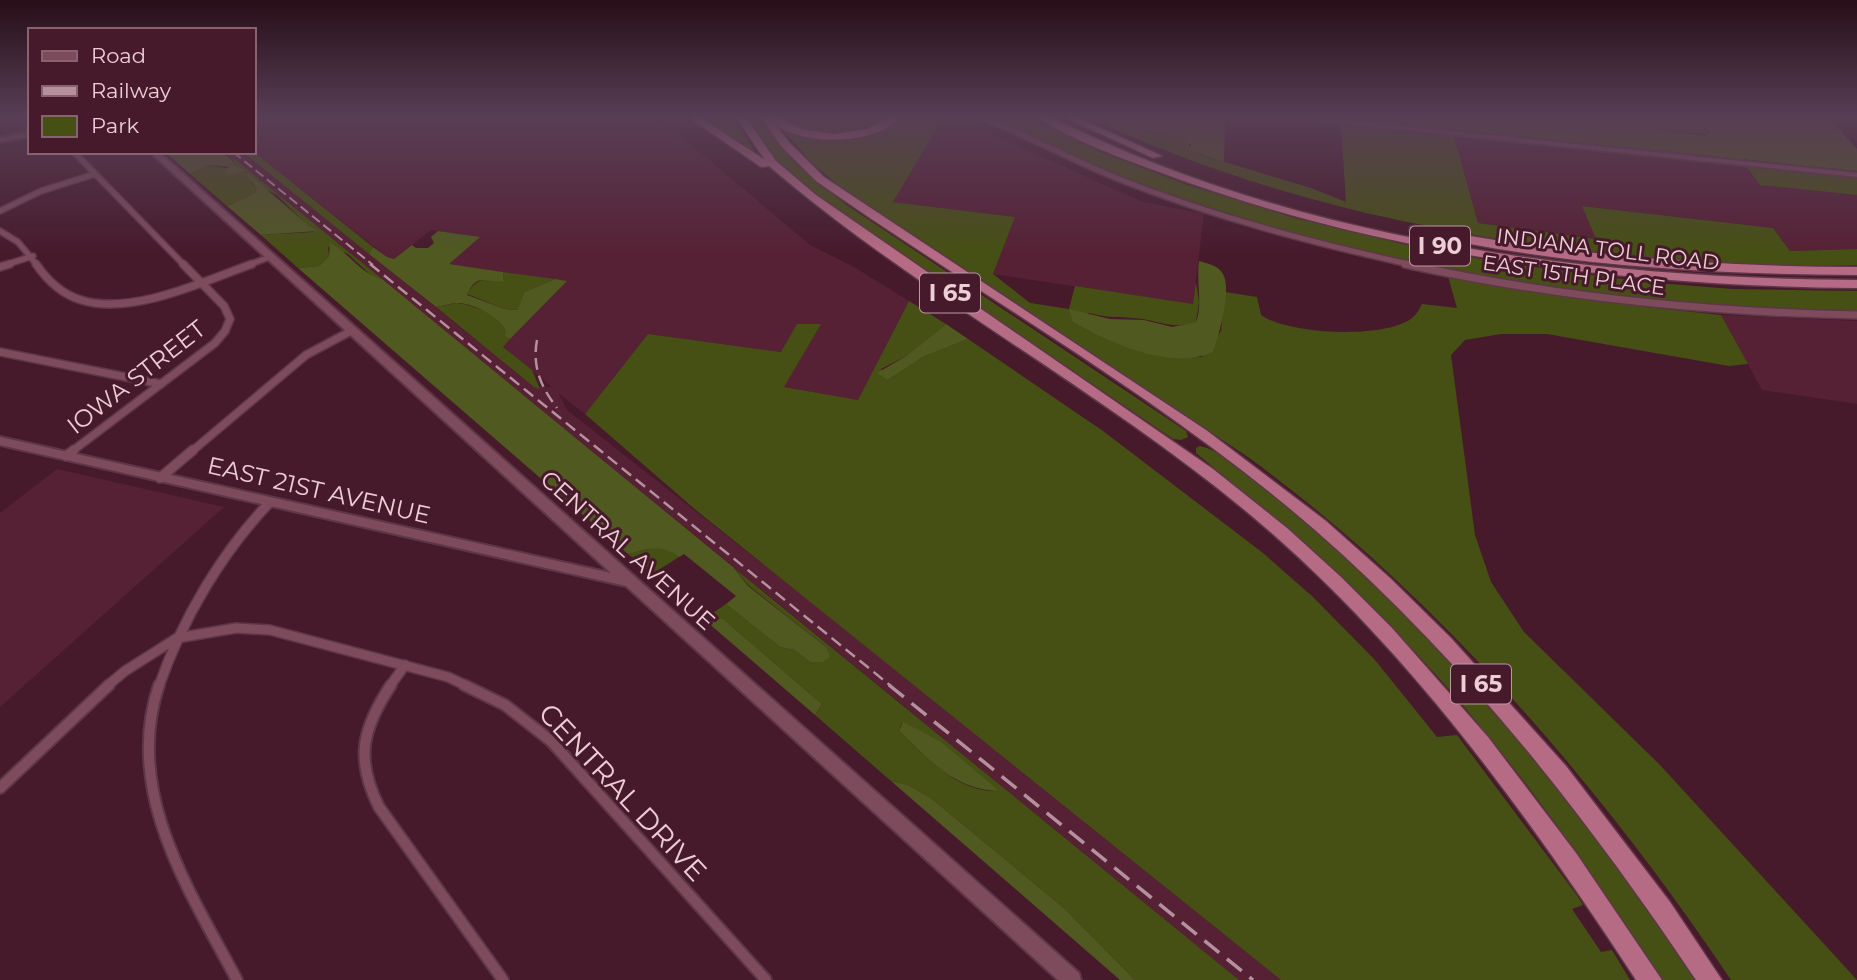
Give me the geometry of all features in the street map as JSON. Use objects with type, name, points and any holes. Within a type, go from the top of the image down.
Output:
[{"type":"highway","points":[[760,162],[812,197]]},
{"type":"highway","name":"I 65","points":[[771,162],[812,197],[1179,450],[1281,532],[1381,628],[1473,733],[1583,877],[1650,980]]},
{"type":"highway","name":"I 65","points":[[802,162],[820,179],[1208,439],[1300,509],[1359,561],[1460,661],[1510,716],[1595,821],[1675,928],[1710,980]]},
{"type":"highway","name":"INDIANA TOLL ROAD","points":[[1145,162],[1222,191],[1359,228],[1435,245],[1556,266],[1679,279],[1770,284],[1857,284]]},
{"type":"highway","name":"INDIANA TOLL ROAD","points":[[1174,162],[1301,203],[1430,233],[1546,252],[1677,266],[1857,271]]},
{"type":"main road","name":"CENTRAL AVENUE","points":[[165,162],[1072,980]]},
{"type":"main road","points":[[1729,162],[1857,175]]},
{"type":"main road","name":"EAST 21ST AVENUE","points":[[0,441],[628,582]]},
{"type":"street","points":[[84,162],[201,282]]},
{"type":"street","name":"EAST 15TH PLACE","points":[[1081,162],[1170,197],[1266,229],[1391,260],[1497,281],[1619,299],[1717,309],[1857,315]]},
{"type":"street","points":[[0,211],[37,192],[96,174]]},
{"type":"street","points":[[0,231],[21,241],[57,288],[72,297],[90,302],[138,300],[201,282],[270,257]]},
{"type":"street","points":[[0,267],[33,256]]},
{"type":"street","name":"IOWA STREET","points":[[66,456],[215,343],[228,327],[230,316],[227,310],[201,282]]},
{"type":"street","points":[[160,478],[306,355],[351,331]]},
{"type":"street","points":[[0,352],[161,384]]},
{"type":"street","points":[[237,980],[169,850],[155,814],[148,776],[147,742],[165,664],[177,638],[237,538],[270,502]]},
{"type":"street","name":"CENTRAL DRIVE","points":[[177,638],[236,628],[258,629],[405,665],[448,677],[478,690],[534,725],[568,759],[766,980]]},
{"type":"street","points":[[0,788],[103,689],[125,671],[177,638]]},
{"type":"street","points":[[405,665],[379,702],[369,724],[362,754],[368,788],[503,980]]},
{"type":"shaded area","points":[[238,162],[255,162],[534,387],[552,387],[502,347],[566,281],[448,264],[479,237],[431,230],[394,259],[387,257],[266,162],[711,162],[810,245],[854,267],[909,301],[858,400],[784,387],[820,324],[781,352],[648,334],[585,414],[558,393],[567,410],[1281,980],[1239,980]]},
{"type":"shaded area","points":[[917,162],[1053,162],[1140,201],[1204,214],[1193,304],[993,274],[1014,217],[893,202]]},
{"type":"shaded area","points":[[1461,162],[1704,162],[1746,166],[1760,185],[1857,195],[1857,249],[1790,251],[1773,228],[1583,206],[1597,239],[1478,223]]},
{"type":"shaded area","points":[[1721,315],[1857,321],[1857,404],[1762,390]]},
{"type":"shaded area","points":[[57,469],[224,507],[0,707],[0,513]]},
{"type":"green space","points":[[176,162],[232,162],[244,169],[228,175],[224,172],[229,167],[207,165],[190,174]]},
{"type":"green space","points":[[233,162],[238,162],[382,279],[373,277],[348,254],[328,247],[329,256],[319,266],[298,268],[261,235],[314,232],[277,195],[250,181],[257,189],[255,193],[227,206],[190,174],[207,165],[244,171]]},
{"type":"green space","points":[[255,162],[266,162],[373,247],[369,254]]},
{"type":"green space","points":[[778,162],[794,162],[845,204],[1186,431],[1188,437],[1173,439],[809,191]]},
{"type":"green space","points":[[811,162],[917,162],[893,202],[1015,217],[993,274],[1030,303],[1069,309],[1075,286],[1193,304],[1196,282],[1199,302],[1196,322],[1163,324],[1089,313],[1074,322],[1120,344],[1168,356],[1202,357],[1221,331],[1225,292],[1257,297],[1261,315],[1274,321],[1292,327],[1337,332],[1382,329],[1400,324],[1413,317],[1422,304],[1457,308],[1448,276],[1646,307],[1721,315],[1748,364],[1729,366],[1547,334],[1501,334],[1465,340],[1451,355],[1475,535],[1491,582],[1524,632],[1660,765],[1857,980],[1731,980],[1628,837],[1571,766],[1511,696],[1382,567],[1314,508],[1245,455],[838,185]]},
{"type":"green space","points":[[1088,162],[1126,162],[1188,185],[1295,218],[1403,244],[1497,262],[1645,282],[1732,289],[1857,291],[1857,311],[1774,308],[1608,294],[1444,268],[1282,230],[1113,173]]},
{"type":"green space","points":[[1196,162],[1224,162],[1311,188],[1346,202],[1343,162],[1461,162],[1478,223],[1596,239],[1582,206],[1773,228],[1790,251],[1857,249],[1857,265],[1784,266],[1675,260],[1504,240],[1441,229],[1320,201]]},
{"type":"green space","points":[[1766,162],[1857,162],[1857,171]]},
{"type":"green space","points":[[1746,166],[1857,178],[1857,195],[1760,185]]},
{"type":"green space","points":[[247,175],[318,231],[261,235],[227,206],[255,193],[257,189]]},
{"type":"green space","points":[[438,231],[480,237],[449,264],[503,272],[504,281],[479,281],[467,295],[505,309],[518,310],[524,292],[555,279],[567,281],[510,339],[504,336],[506,331],[498,321],[479,309],[459,303],[436,307],[369,254],[373,247],[394,259],[412,245],[416,248],[428,248],[434,243],[431,237]]},
{"type":"green space","points":[[330,243],[368,273],[382,279],[733,567],[748,586],[826,647],[830,657],[823,662],[810,662],[794,650],[780,647],[726,604],[736,596],[684,554],[679,557],[655,548],[628,554],[298,268],[319,266],[329,256]]},
{"type":"green space","points":[[1199,261],[1218,269],[1225,281],[1224,313],[1213,352],[1197,357],[1179,358],[1141,352],[1122,346],[1073,322],[1069,309],[1110,319],[1144,320],[1172,327],[1196,322],[1199,308]]},
{"type":"green space","points":[[503,272],[555,279],[524,292],[519,310],[505,309],[467,294],[482,280],[504,280]]},
{"type":"green space","points":[[909,301],[946,324],[906,356],[881,369],[888,380],[923,357],[968,339],[1103,431],[1263,553],[1313,597],[1375,660],[1437,737],[1457,735],[1576,894],[1583,905],[1572,909],[1601,952],[1612,950],[1630,980],[1281,980],[697,511],[585,414],[648,334],[781,352],[797,324],[821,324],[784,387],[858,400]]},
{"type":"green space","points":[[457,303],[478,309],[502,325],[506,331],[504,336],[510,339],[503,347],[532,370],[540,389],[534,387],[436,307]]},
{"type":"green space","points":[[946,324],[968,339],[923,357],[888,380],[877,373],[906,356]]},
{"type":"green space","points":[[1200,446],[1229,460],[1312,528],[1419,630],[1494,713],[1565,799],[1695,980],[1662,980],[1546,811],[1450,691],[1390,626],[1337,575],[1196,453],[1196,448]]},
{"type":"green space","points":[[666,548],[679,557],[652,574],[628,554]]},
{"type":"green space","points":[[733,567],[1239,980],[1135,980],[1065,909],[931,798],[908,785],[891,781],[815,715],[822,704],[722,618],[704,619],[726,604],[780,647],[794,650],[810,662],[826,647],[748,585]],"holes":[[[902,723],[942,742],[998,791],[983,790],[956,780],[899,731]]]},
{"type":"green space","points":[[722,618],[822,704],[815,715],[706,621]]},
{"type":"green space","points":[[903,722],[942,742],[999,791],[969,785],[944,772],[899,731]]},
{"type":"green space","points":[[891,781],[908,785],[931,798],[1065,909],[1135,980],[1120,980]]},
{"type":"railway","points":[[245,162],[373,265]]},
{"type":"railway","points":[[370,264],[891,686]]},
{"type":"railway","points":[[537,340],[539,376],[557,408]]},
{"type":"railway","points":[[889,685],[1253,980]]}]
